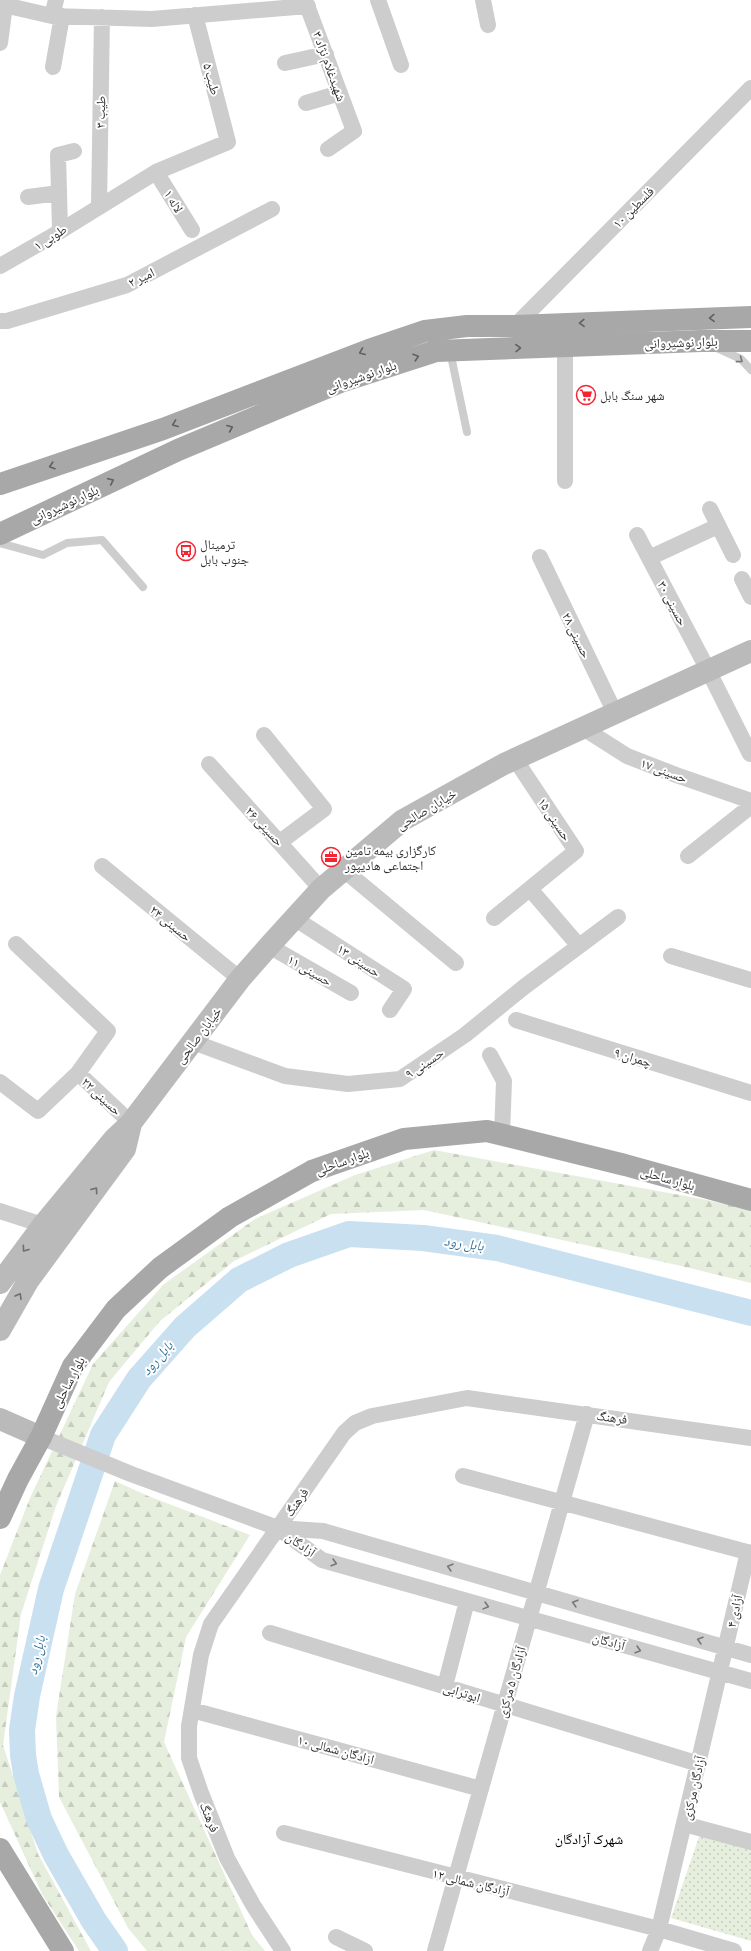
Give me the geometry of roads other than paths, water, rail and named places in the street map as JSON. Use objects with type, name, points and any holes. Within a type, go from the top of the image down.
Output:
[{"type":"main road","name":"بلوار نوشیروانی","points":[[0,484],[163,429],[369,350],[425,331],[467,326],[515,326],[751,317]]},
{"type":"main road","name":"بلوار نوشیروانی","points":[[0,534],[178,450],[340,382],[436,351],[751,340]]},
{"type":"main road","name":"خيابان صالحی","points":[[0,1283],[42,1225],[114,1139],[131,1123],[240,979],[321,889],[404,820],[515,759],[751,651]]},
{"type":"main road","name":"خيابان صالحی","points":[[0,1330],[28,1282],[125,1149],[131,1123]]},
{"type":"main road","name":"بلوار ساحلی","points":[[0,1518],[18,1479],[41,1437],[73,1366],[116,1309],[160,1268],[230,1218],[312,1171],[404,1139],[487,1132],[625,1165],[751,1200]]},
{"type":"main road","points":[[0,1419],[41,1437]]},
{"type":"main road","points":[[0,1849],[63,1951]]},
{"type":"street","points":[[53,67],[57,16],[56,0]]},
{"type":"street","points":[[378,0],[401,65]]},
{"type":"street","points":[[483,0],[488,25]]},
{"type":"street","points":[[0,43],[3,4],[57,16],[152,19],[195,16],[306,3]]},
{"type":"street","name":"شهیدغلام نژاد ۳","points":[[306,3],[354,131],[328,149]]},
{"type":"street","name":"طیب ۵","points":[[195,16],[228,142]]},
{"type":"street","name":"طیب ۳","points":[[99,206],[102,18]]},
{"type":"street","points":[[285,63],[326,54]]},
{"type":"street","name":"فلسطین ۱۰","points":[[515,326],[751,88]]},
{"type":"street","points":[[306,103],[340,93]]},
{"type":"street","name":"طوبی ۱","points":[[0,266],[156,172],[228,142]]},
{"type":"street","points":[[60,230],[58,155],[74,151]]},
{"type":"street","name":"لاله ۱","points":[[156,172],[192,230]]},
{"type":"street","points":[[28,197],[59,193]]},
{"type":"street","name":"امیر ۲","points":[[0,321],[127,284],[272,209]]},
{"type":"street","points":[[565,347],[565,481]]},
{"type":"street","points":[[710,509],[733,555]]},
{"type":"street","points":[[649,558],[718,526]]},
{"type":"street","name":"حسینی ۳۰","points":[[637,535],[750,754]]},
{"type":"street","name":"حسینی ۲۸","points":[[540,557],[615,713]]},
{"type":"street","points":[[742,579],[751,597]]},
{"type":"street","name":"حسینی ۱۷","points":[[583,728],[626,756],[751,801]]},
{"type":"street","points":[[264,735],[324,809],[280,842]]},
{"type":"street","name":"حسینی ۱۵","points":[[494,918],[576,851],[515,759]]},
{"type":"street","name":"حسینی ۲۶","points":[[209,764],[321,889]]},
{"type":"street","points":[[688,856],[751,806]]},
{"type":"street","name":"حسینی ۲۴","points":[[102,866],[240,979]]},
{"type":"street","points":[[344,870],[456,962]]},
{"type":"street","points":[[530,889],[579,946]]},
{"type":"street","name":"حسینی ٩","points":[[192,1042],[285,1076],[348,1084],[400,1079],[465,1035],[524,987],[618,917]]},
{"type":"street","name":"حسینی ۱۳","points":[[294,918],[404,989],[390,1010]]},
{"type":"street","points":[[16,944],[108,1031],[78,1073]]},
{"type":"street","name":"حسینی ۱۱","points":[[269,946],[351,993]]},
{"type":"street","points":[[671,956],[751,980]]},
{"type":"street","name":"چمران ۹","points":[[516,1020],[751,1093]]},
{"type":"street","points":[[490,1055],[504,1081],[502,1135]]},
{"type":"street","name":"حسینی ۲۲","points":[[0,1082],[38,1111],[78,1073],[131,1123]]},
{"type":"street","points":[[0,1211],[42,1225]]},
{"type":"street","name":"فرهنگ","points":[[283,1951],[253,1905],[227,1858],[201,1793],[192,1769],[188,1748],[192,1710],[201,1655],[211,1624],[344,1433],[361,1420],[379,1414],[467,1398],[751,1438]]},
{"type":"street","name":"آزادگان ۵ مرکزی","points":[[435,1951],[587,1414]]},
{"type":"street","points":[[41,1437],[131,1474],[278,1528]]},
{"type":"street","points":[[463,1476],[749,1552]]},
{"type":"street","name":"آزادگان","points":[[278,1528],[322,1531],[751,1655]]},
{"type":"street","name":"آزادگان","points":[[278,1528],[322,1560],[751,1681]]},
{"type":"street","name":"آزادی ۴","points":[[726,1647],[749,1552]]},
{"type":"street","points":[[445,1686],[467,1601]]},
{"type":"street","name":"ابوترابی","points":[[270,1633],[699,1764]]},
{"type":"street","name":"آزادگان مرکزی","points":[[650,1951],[659,1929],[726,1647]]},
{"type":"street","name":"ازادگان شمالی ۱۰","points":[[192,1710],[481,1789]]},
{"type":"street","points":[[684,1824],[751,1842]]},
{"type":"street","name":"آزادگان شمالی ۱۲","points":[[284,1833],[659,1929],[728,1950]]},
{"type":"street","points":[[336,1937],[365,1951]]},
{"type":"lane","points":[[701,341],[740,359],[751,370]]},
{"type":"lane","points":[[450,350],[467,432]]},
{"type":"lane","points":[[0,543],[43,555],[67,543],[102,540],[143,587]]},
{"type":"waterway","name":"بابل رود","points":[[115,1951],[94,1921],[56,1855],[39,1819],[26,1774],[23,1755],[22,1730],[27,1696],[51,1589],[103,1435],[139,1379],[185,1327],[239,1280],[289,1255],[349,1234],[423,1238],[497,1248],[751,1313]]},
{"type":"place","name":"شهر سنگ بابل","points":[[586,395]]},
{"type":"place","name":"ترمینال جنوب بابل","points":[[186,551]]},
{"type":"place","name":"کارگزاری بیمه تامین اجتماعی هادیپور","points":[[331,857]]},
{"type":"district","name":"شهرک آزادگان","points":[[589,1839]]}]
